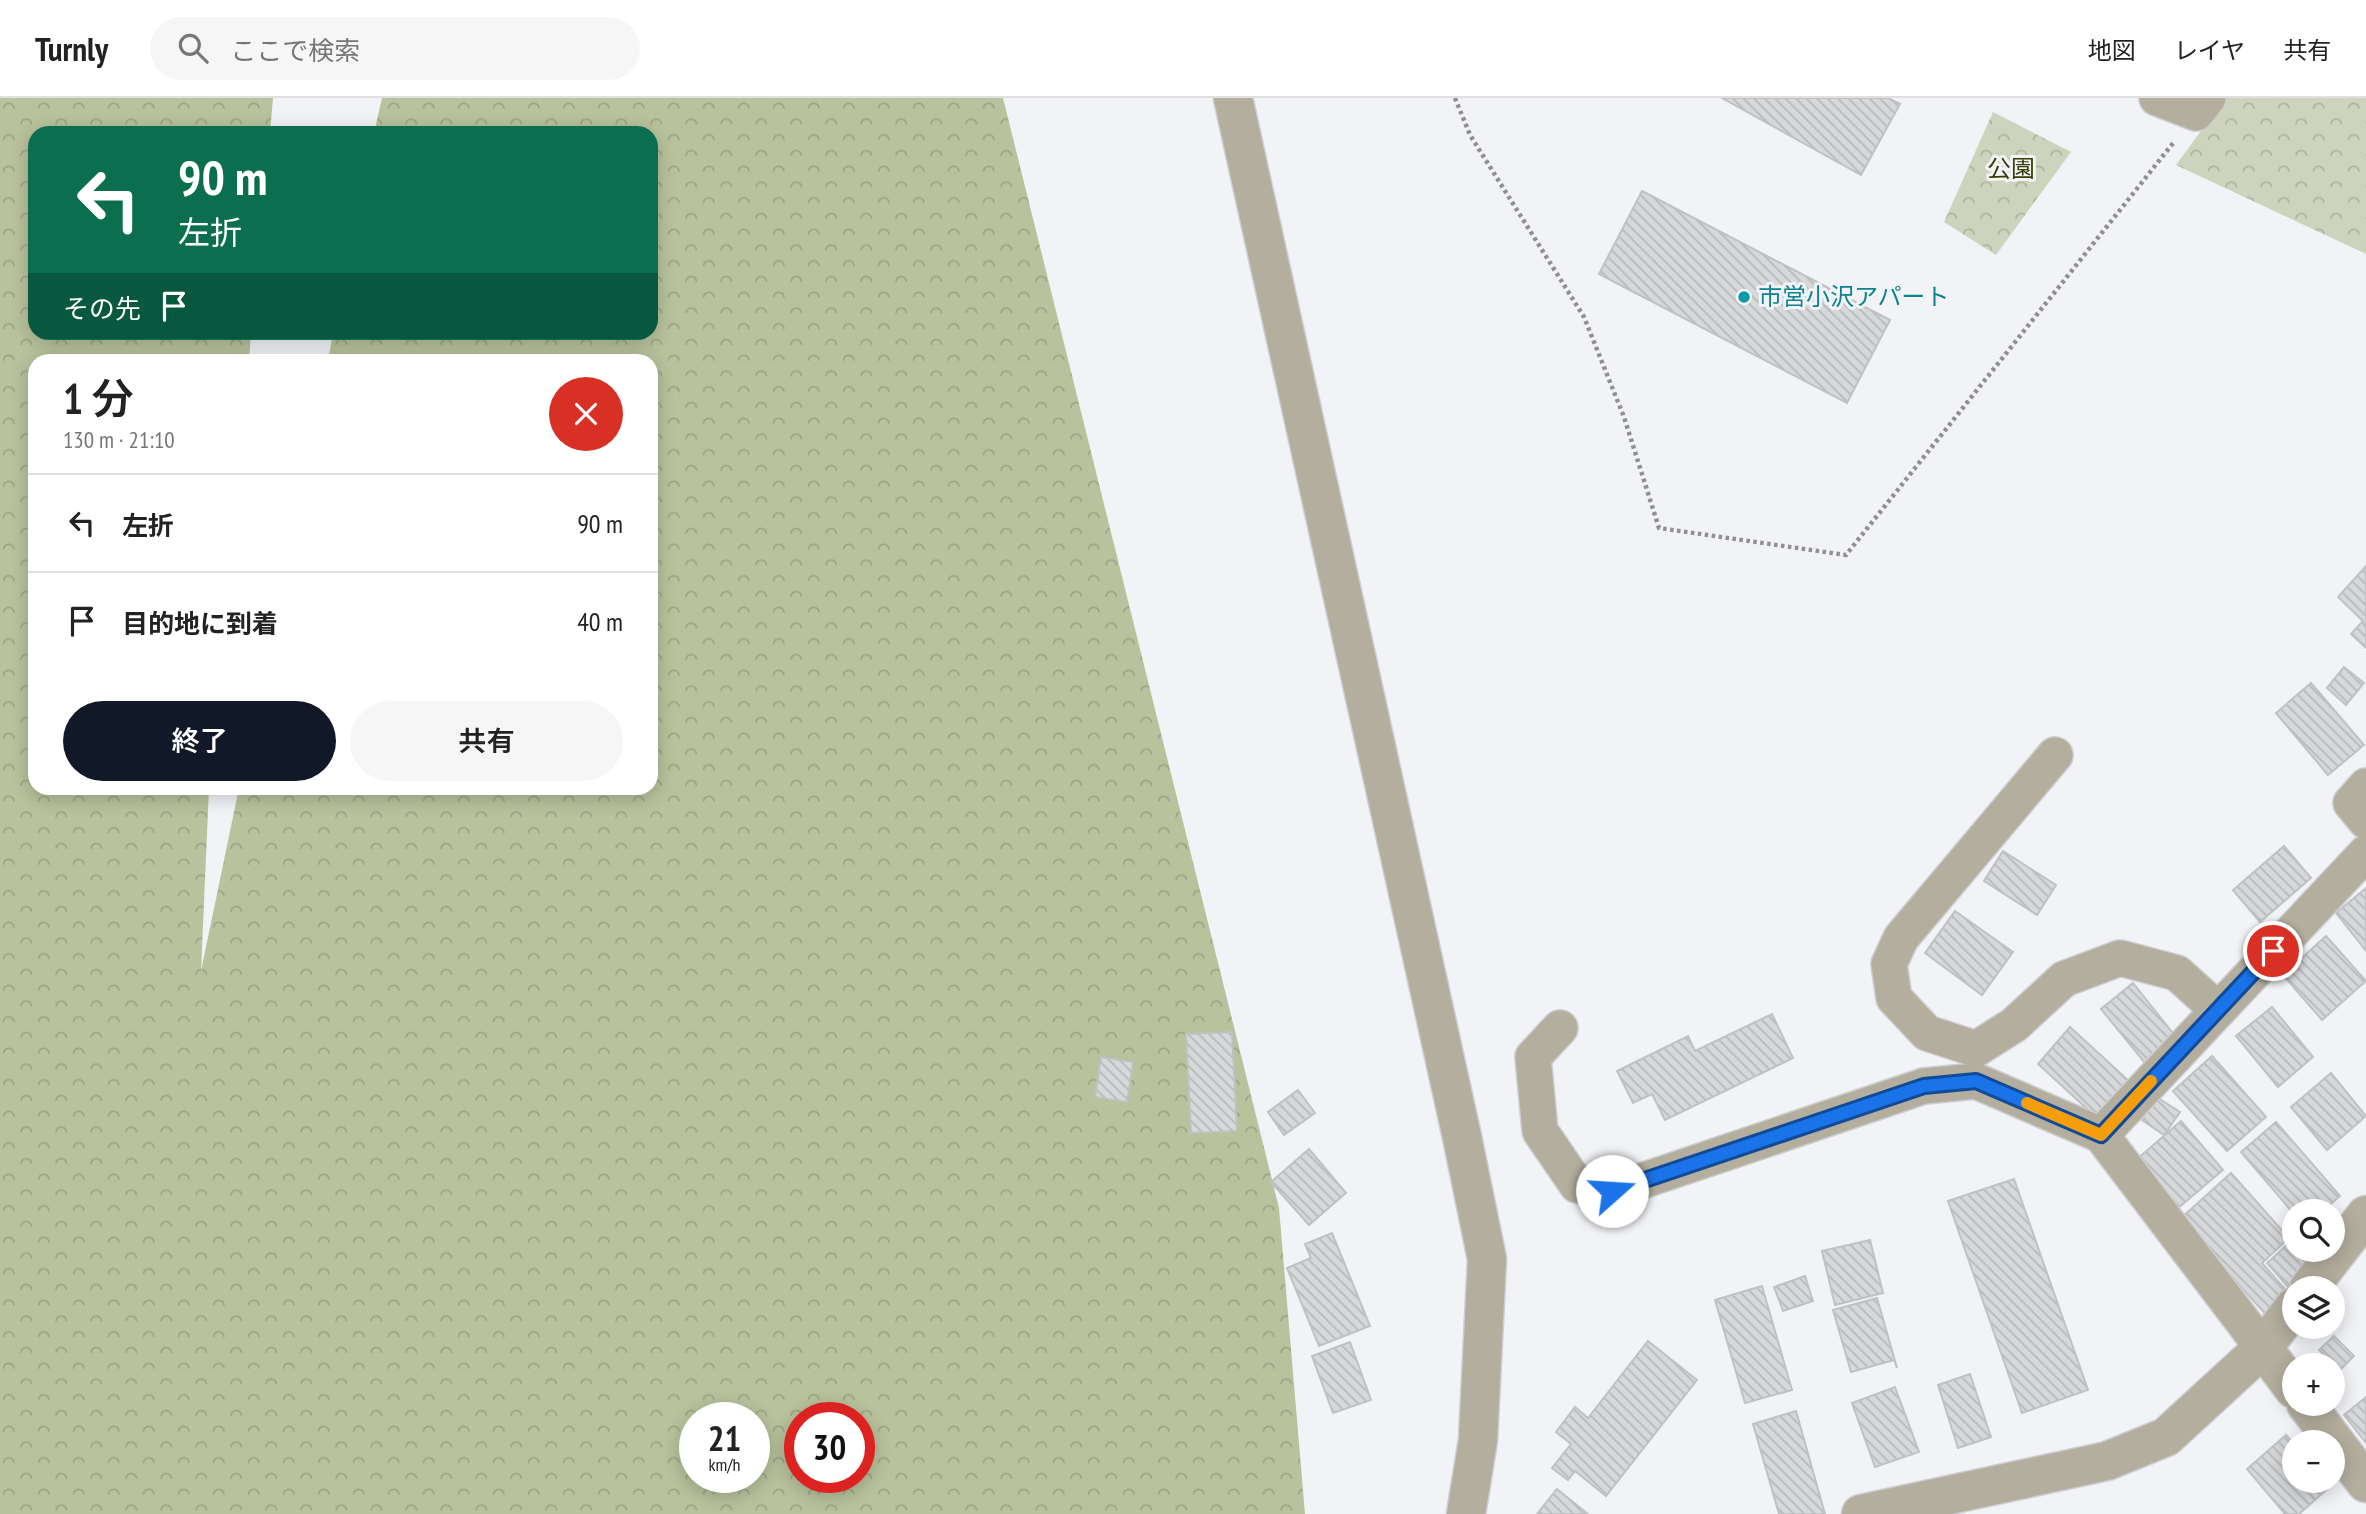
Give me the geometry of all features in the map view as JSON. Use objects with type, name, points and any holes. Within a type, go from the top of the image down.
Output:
[{"type":"street","points":[[1233,98],[1457,1110],[1487,1259],[1478,1440],[1466,1514]]},
{"type":"street","points":[[2157,98],[2202,106]]},
{"type":"street","points":[[2055,755],[1901,938],[1889,964],[1894,998],[1927,1033],[1976,1049],[2014,1025],[2064,979],[2120,958],[2178,973],[2218,1010]]},
{"type":"street","points":[[2366,786],[2351,803],[2366,821]]},
{"type":"street","points":[[2101,1135],[2366,853]]},
{"type":"street","points":[[1560,1028],[1533,1057],[1540,1131],[1577,1185],[1612,1191],[1924,1086],[1963,1082],[1976,1081],[2101,1135],[2282,1373]]},
{"type":"street","points":[[2318,1276],[2366,1214]]},
{"type":"street","points":[[1861,1514],[2107,1461],[2166,1437],[2263,1348],[2282,1323]]},
{"type":"street","points":[[2315,1416],[2366,1483]]},
{"type":"path","points":[[1455,98],[1470,135],[1584,317],[1624,417],[1659,528],[1846,555],[2202,106]]},
{"type":"green space","points":[[0,98],[273,98],[271,126],[28,126],[28,340],[250,340],[249,354],[28,354],[28,795],[209,795],[201,971],[238,795],[658,795],[658,354],[329,354],[332,340],[658,340],[658,126],[376,126],[382,98],[1003,98],[1279,1208],[1305,1514],[0,1514]]},
{"type":"green space","points":[[2225,98],[2366,98],[2366,254],[2176,165]]},
{"type":"green space","name":"公園","points":[[1993,112],[2071,152],[1996,255],[1944,222]]},
{"type":"building","points":[[1722,98],[1888,98],[1900,104],[1861,175]]},
{"type":"building","name":"市営小沢アパート","points":[[1642,191],[1890,320],[1847,403],[1599,274]]},
{"type":"building","points":[[2366,566],[2366,648],[2351,634],[2363,621],[2338,597]]},
{"type":"building","points":[[2344,667],[2364,683],[2346,705],[2327,688]]},
{"type":"building","points":[[2311,683],[2364,745],[2328,775],[2276,713]]},
{"type":"building","points":[[2284,846],[2311,878],[2260,922],[2233,890]]},
{"type":"building","points":[[2003,851],[2056,885],[2037,915],[1984,881]]},
{"type":"building","points":[[2366,888],[2366,951],[2336,913]]},
{"type":"building","points":[[1955,911],[2013,952],[1982,995],[1925,953]]},
{"type":"building","points":[[2326,936],[2366,981],[2322,1020],[2283,975]]},
{"type":"building","points":[[2133,983],[2176,1037],[2145,1063],[2101,1009]]},
{"type":"building","points":[[2272,1007],[2313,1057],[2278,1087],[2236,1036]]},
{"type":"building","points":[[1772,1014],[1793,1058],[1665,1120],[1652,1094],[1633,1103],[1617,1071],[1688,1036],[1695,1051]]},
{"type":"building","points":[[2070,1027],[2129,1081],[2096,1117],[2038,1064]]},
{"type":"building","points":[[1232,1032],[1237,1131],[1191,1133],[1186,1034]]},
{"type":"building","points":[[2212,1056],[2266,1117],[2227,1151],[2173,1091]]},
{"type":"building","points":[[1101,1057],[1133,1062],[1127,1102],[1095,1097]]},
{"type":"building","points":[[2331,1073],[2366,1116],[2327,1150],[2291,1107]]},
{"type":"building","points":[[1298,1090],[1315,1113],[1284,1135],[1268,1112]]},
{"type":"building","points":[[2155,1096],[2180,1112],[2164,1135],[2139,1118]]},
{"type":"building","points":[[2181,1121],[2223,1170],[2177,1209],[2136,1160]]},
{"type":"building","points":[[2276,1122],[2340,1196],[2337,1199],[2282,1200],[2241,1152]]},
{"type":"building","points":[[1309,1149],[1346,1193],[1309,1225],[1271,1182]]},
{"type":"building","points":[[2231,1173],[2282,1230],[2282,1244],[2262,1263],[2282,1286],[2282,1306],[2269,1318],[2180,1219]]},
{"type":"building","points":[[2014,1179],[2088,1390],[2022,1413],[1948,1201]]},
{"type":"building","points":[[1332,1233],[1370,1326],[1319,1346],[1287,1268],[1311,1258],[1305,1244]]},
{"type":"building","points":[[1870,1240],[1883,1293],[1835,1305],[1822,1251]]},
{"type":"building","points":[[2282,1249],[2282,1262],[2306,1262],[2310,1267],[2300,1276],[2282,1276],[2282,1280],[2267,1263]]},
{"type":"building","points":[[1805,1276],[1813,1301],[1783,1311],[1774,1287]]},
{"type":"building","points":[[1762,1286],[1792,1390],[1745,1403],[1715,1300]]},
{"type":"building","points":[[1877,1298],[1897,1368],[1894,1360],[1851,1372],[1833,1310]]},
{"type":"building","points":[[2331,1339],[2337,1339],[2354,1356],[2345,1365],[2345,1353],[2322,1353],[2319,1350]]},
{"type":"building","points":[[1648,1341],[1697,1380],[1606,1496],[1575,1471],[1568,1480],[1552,1468],[1571,1444],[1556,1432],[1575,1407],[1588,1418]]},
{"type":"building","points":[[1350,1342],[1371,1400],[1333,1413],[1312,1356]]},
{"type":"building","points":[[1970,1374],[1991,1437],[1958,1448],[1938,1385]]},
{"type":"building","points":[[1895,1387],[1919,1452],[1875,1467],[1852,1403]]},
{"type":"building","points":[[2366,1397],[2366,1443],[2345,1416]]},
{"type":"building","points":[[1796,1411],[1825,1514],[1779,1514],[1753,1424]]},
{"type":"building","points":[[2282,1438],[2282,1493],[2323,1493],[2299,1514],[2285,1514],[2247,1469]]},
{"type":"building","points":[[1557,1489],[1588,1514],[1537,1514]]},
{"type":"slow traffic","points":[[2027,1103],[2101,1135],[2151,1081]]},
{"type":"place","name":"市営小沢アパート","points":[[1744,297]]},
{"type":"route","points":[[1612,1191],[1924,1086],[1976,1081],[2101,1135],[2273,951]]}]
